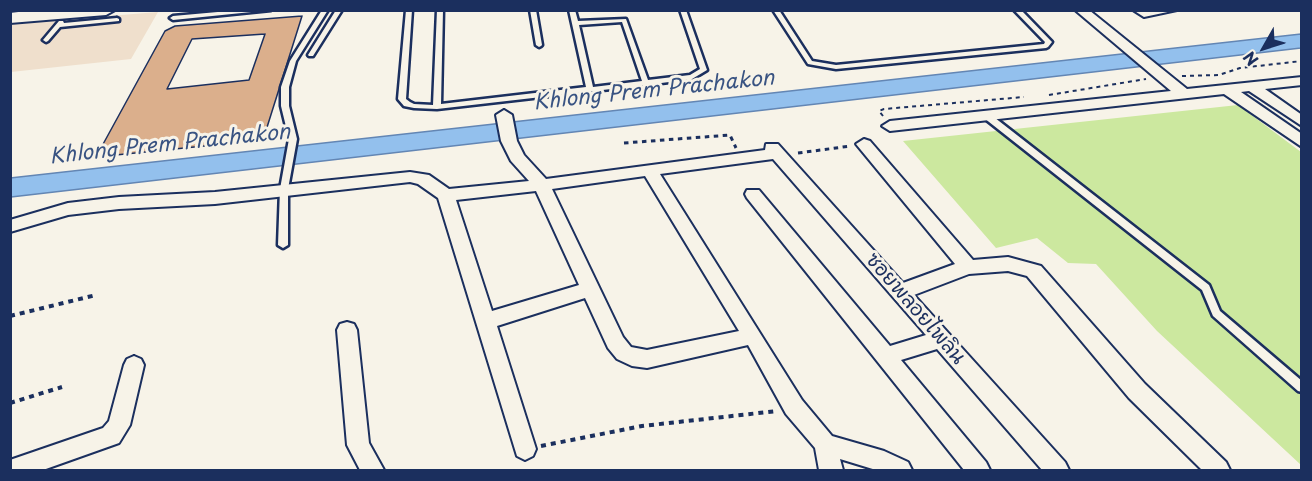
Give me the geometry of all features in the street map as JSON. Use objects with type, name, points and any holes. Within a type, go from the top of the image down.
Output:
[{"type":"main road","points":[[10,18],[63,19],[112,15]]},
{"type":"street","points":[[1081,10],[1184,94]]},
{"type":"street","points":[[1139,10],[1143,13],[1171,10]]},
{"type":"street","points":[[890,126],[1302,81]]},
{"type":"street","points":[[1251,86],[1302,122]]},
{"type":"street","points":[[1227,89],[1302,142]]},
{"type":"street","points":[[504,118],[509,141],[517,157],[542,185],[615,342],[624,353],[632,357],[647,359],[753,336]]},
{"type":"street","points":[[864,144],[946,238],[968,267]]},
{"type":"street","name":"ซอยพลอยไพลิน","points":[[649,169],[774,150],[1057,471]]},
{"type":"street","points":[[446,195],[542,185],[649,169],[753,336],[794,407],[825,444],[831,471]]},
{"type":"street","points":[[10,226],[68,209],[152,200],[215,198],[410,177],[423,179],[446,195],[525,449]]},
{"type":"street","points":[[753,194],[978,471]]},
{"type":"street","points":[[900,292],[968,267],[1008,264],[1023,266],[1034,271],[1137,391],[1218,471]]},
{"type":"street","points":[[486,321],[592,289]]},
{"type":"street","points":[[347,330],[358,446],[372,471]]},
{"type":"street","points":[[886,356],[941,339]]},
{"type":"street","points":[[14,471],[111,436],[119,425],[134,365]]},
{"type":"street","points":[[825,444],[876,459],[900,471]]},
{"type":"lane","points":[[173,18],[210,13],[268,10]]},
{"type":"lane","points":[[283,245],[284,189],[293,139],[285,106],[285,87],[294,61],[325,10]]},
{"type":"lane","points":[[311,55],[339,10]]},
{"type":"lane","points":[[409,10],[402,99],[414,106],[437,107],[692,78],[704,70],[683,10]]},
{"type":"lane","points":[[437,107],[440,10]]},
{"type":"lane","points":[[533,10],[539,45]]},
{"type":"lane","points":[[572,10],[590,90]]},
{"type":"lane","points":[[622,10],[646,83]]},
{"type":"lane","points":[[776,10],[810,63],[836,67],[1046,46],[1049,42],[1017,10]]},
{"type":"lane","points":[[46,40],[63,19]]},
{"type":"lane","points":[[575,23],[624,20]]},
{"type":"lane","points":[[987,116],[1206,288],[1216,313],[1302,388]]},
{"type":"path","points":[[10,316],[96,295]]},
{"type":"path","points":[[10,403],[62,387]]},
{"type":"path","points":[[525,449],[642,426],[765,414],[794,407]]},
{"type":"shaded area","points":[[158,12],[131,59],[11,72],[11,24]]},
{"type":"green space","points":[[1238,105],[1301,152],[1301,465],[1157,331],[1096,264],[1068,263],[1037,238],[996,248],[903,141]]},
{"type":"water","points":[[1301,34],[1301,48],[11,197],[10,178]]},
{"type":"building","points":[[302,16],[263,140],[96,157],[165,31],[175,26]],"holes":[[[265,34],[249,80],[167,89],[192,39]]]},
{"type":"water label","name":"Khlong Prem Prachakon","points":[[654,91]]},
{"type":"water label","name":"Khlong Prem Prachakon","points":[[170,145]]}]
